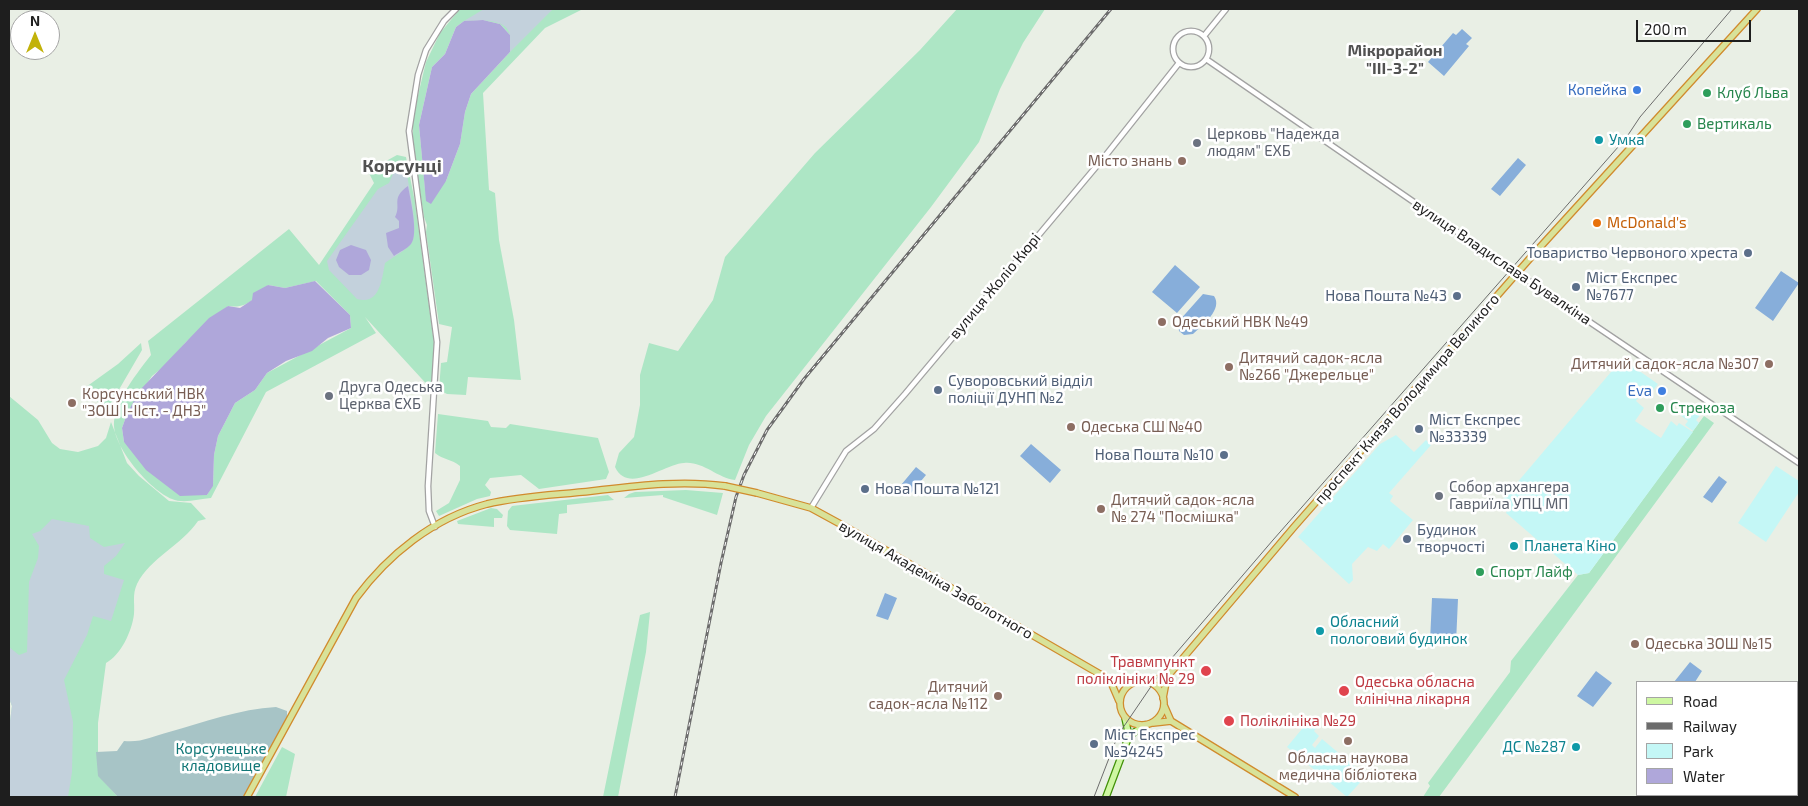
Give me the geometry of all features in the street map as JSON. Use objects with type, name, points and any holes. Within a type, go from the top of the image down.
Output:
[{"type":"highway","name":"проспект Князя Володимира Великого","points":[[1167,677],[1294,527],[1516,273],[1757,9]]},
{"type":"highway","name":"вулиця Академіка Заболотного","points":[[247,797],[356,598],[389,560],[416,538],[471,510],[503,502],[664,483],[725,486],[810,508],[1110,680],[1119,683],[1136,682]]},
{"type":"highway","points":[[1120,703],[1124,690],[1136,682],[1167,677],[1164,705],[1171,721],[1295,797]]},
{"type":"highway","points":[[1110,680],[1125,718],[1132,724],[1145,725],[1171,721]]},
{"type":"highway","points":[[1144,681],[1157,687],[1164,698]]},
{"type":"highway","points":[[1152,723],[1158,718],[1164,705]]},
{"type":"main road","points":[[1106,797],[1129,736],[1125,718]]},
{"type":"main road","points":[[1129,736],[1145,725]]},
{"type":"street","points":[[435,527],[429,511],[428,486],[437,342],[409,131],[418,75],[426,50],[444,21],[456,9]]},
{"type":"street","points":[[1204,36],[1226,9]]},
{"type":"street","points":[[1188,30],[1199,32],[1204,36],[1209,47],[1206,59],[1202,63],[1191,67],[1179,63],[1173,53],[1174,41],[1177,36],[1188,30]]},
{"type":"street","name":"вулиця Владислава Бувалкіна","points":[[1206,59],[1516,273],[1799,463]]},
{"type":"street","name":"вулиця Жоліо Кюрі","points":[[810,508],[846,451],[874,429],[905,394],[1106,155],[1179,63]]},
{"type":"green space","points":[[460,9],[583,9],[545,28],[483,93],[489,190],[495,193],[499,240],[514,320],[521,380],[468,377],[466,395],[447,394],[439,390],[441,363],[447,362],[452,327],[439,324],[426,232],[427,225],[424,217],[413,144],[413,116],[426,62],[440,33]],"holes":[[[483,20],[500,24],[510,35],[510,52],[471,94],[465,112],[460,144],[446,181],[425,189],[419,125],[432,67],[445,54],[456,27],[464,21]]]},
{"type":"green space","points":[[957,9],[1045,9],[1023,43],[1000,89],[979,142],[931,207],[766,416],[749,445],[735,480],[728,479],[691,463],[676,465],[637,478],[628,478],[621,475],[615,467],[619,453],[634,437],[640,405],[640,375],[649,343],[678,351],[713,300],[725,257],[815,153],[920,50]]},
{"type":"green space","points":[[397,155],[406,157],[415,202],[434,343],[432,390],[365,317],[376,333],[266,392],[211,498],[181,501],[163,494],[134,467],[119,443],[114,422],[118,405],[134,378],[151,355],[148,341],[289,229],[319,265],[374,183],[368,171]],"holes":[[[316,281],[350,315],[351,328],[267,373],[255,390],[235,403],[218,436],[214,455],[213,485],[207,495],[124,442],[122,428],[127,414],[152,376],[167,364],[186,342],[228,306],[241,306],[251,302],[268,285],[285,288]]]},
{"type":"green space","points":[[141,343],[142,350],[106,412],[86,387],[118,364]]},
{"type":"green space","points":[[1622,359],[1658,384],[1652,392],[1646,387],[1636,401],[1644,408],[1635,421],[1661,438],[1671,421],[1677,426],[1679,423],[1693,432],[1589,573],[1578,575],[1506,513],[1507,511],[1499,504]]},
{"type":"green space","points":[[9,396],[38,420],[52,443],[60,449],[78,452],[98,446],[106,438],[111,422],[127,463],[139,476],[169,501],[191,503],[206,519],[198,521],[183,538],[150,566],[143,575],[135,588],[134,614],[131,628],[121,648],[106,663],[98,723],[98,775],[118,797],[9,797],[9,729],[12,706],[9,698]]},
{"type":"green space","points":[[1688,404],[1701,414],[1696,420],[1699,423],[1693,431],[1685,425],[1688,421],[1680,415]]},
{"type":"green space","points":[[438,414],[488,421],[491,427],[506,428],[510,424],[598,438],[609,472],[606,479],[539,489],[521,475],[490,478],[485,485],[491,492],[490,496],[477,499],[439,516],[436,511],[449,503],[460,480],[460,466],[435,453]]},
{"type":"green space","points":[[1704,416],[1714,423],[1439,797],[1423,797],[1430,786],[1428,783],[1510,672],[1511,661],[1578,575],[1589,573]]},
{"type":"green space","points":[[1396,435],[1414,452],[1426,440],[1431,445],[1389,493],[1393,496],[1390,501],[1413,520],[1389,549],[1383,544],[1377,551],[1368,547],[1352,564],[1353,580],[1349,584],[1298,537],[1380,444]]},
{"type":"green space","points":[[1776,466],[1799,481],[1799,492],[1766,542],[1738,523]]},
{"type":"green space","points":[[686,490],[723,493],[717,515],[663,497],[663,495],[624,498],[635,492]]},
{"type":"green space","points":[[608,495],[614,500],[567,505],[567,513],[559,514],[557,534],[510,530],[507,526],[508,511],[512,506]]},
{"type":"green space","points":[[491,508],[497,509],[503,515],[502,518],[494,518],[494,527],[458,524],[457,521]]},
{"type":"green space","points":[[650,612],[646,652],[618,797],[603,797],[640,615]]},
{"type":"green space","name":"Корсунецьке кладовище","points":[[276,707],[287,711],[287,719],[245,797],[118,797],[98,776],[96,752],[117,751],[124,741],[141,740],[236,713]]},
{"type":"green space","points":[[1311,718],[1319,725],[1314,731],[1319,736],[1312,745],[1315,748],[1322,739],[1366,776],[1347,797],[1287,747]]},
{"type":"green space","points":[[282,747],[295,754],[286,797],[255,797]]},
{"type":"shaded area","points":[[484,9],[553,9],[510,52],[510,36],[504,26],[491,21],[464,21]]},
{"type":"shaded area","points":[[1462,29],[1472,38],[1466,44],[1469,46],[1444,76],[1428,62],[1453,33],[1456,35]]},
{"type":"shaded area","points":[[1518,158],[1526,165],[1500,196],[1491,189]]},
{"type":"shaded area","points":[[397,165],[406,169],[414,219],[413,238],[408,247],[385,263],[381,283],[375,295],[365,300],[357,299],[329,270],[327,261],[378,189],[389,183]]},
{"type":"shaded area","points":[[1175,265],[1200,287],[1177,313],[1152,292]]},
{"type":"shaded area","points":[[1781,271],[1799,283],[1773,321],[1755,308]]},
{"type":"shaded area","points":[[1203,294],[1214,296],[1216,306],[1214,311],[1193,334],[1184,335],[1179,331],[1178,322]]},
{"type":"shaded area","points":[[1031,444],[1061,470],[1050,483],[1020,456]]},
{"type":"shaded area","points":[[916,467],[926,475],[911,493],[901,485]]},
{"type":"shaded area","points":[[1719,476],[1727,482],[1712,503],[1703,497]]},
{"type":"shaded area","points":[[52,519],[89,526],[90,538],[104,547],[125,543],[116,556],[104,566],[104,574],[124,580],[111,621],[93,616],[87,635],[64,680],[73,722],[72,772],[68,797],[9,797],[9,729],[12,706],[9,698],[9,647],[19,655],[27,652],[29,582],[38,558],[39,546],[32,534],[40,531]]},
{"type":"shaded area","points":[[885,593],[897,598],[888,620],[876,616]]},
{"type":"shaded area","points":[[1432,598],[1458,599],[1456,643],[1430,642]]},
{"type":"shaded area","points":[[1690,662],[1702,671],[1696,681],[1675,681]]},
{"type":"shaded area","points":[[1596,671],[1612,683],[1593,707],[1577,696]]},
{"type":"water","points":[[483,20],[500,24],[510,35],[510,52],[471,94],[465,112],[460,144],[446,181],[431,204],[426,201],[419,125],[432,67],[445,54],[456,27],[464,21]]},
{"type":"water","points":[[408,186],[413,216],[413,239],[409,246],[394,256],[388,247],[386,233],[399,228],[399,221],[395,217],[398,198],[399,194]]},
{"type":"water","points":[[351,245],[366,250],[371,260],[369,270],[361,275],[349,275],[339,267],[336,260],[340,250]]},
{"type":"water","points":[[315,281],[350,315],[351,328],[328,338],[312,351],[286,361],[267,373],[255,390],[235,403],[218,436],[214,455],[213,486],[207,495],[180,496],[146,470],[124,442],[122,428],[139,391],[209,318],[228,306],[240,308],[252,300],[253,293],[268,285],[285,288]]},
{"type":"tram line","points":[[1094,797],[1118,735],[1165,666],[1273,540],[1626,138],[1640,117],[1732,9]]},
{"type":"railway","points":[[675,797],[721,563],[736,497],[744,475],[767,430],[804,379],[1111,9]]},
{"type":"place","name":"Копейка","points":[[1637,90]]},
{"type":"place","name":"Клуб Льва","points":[[1707,93]]},
{"type":"place","name":"Вертикаль","points":[[1687,124]]},
{"type":"place","name":"Умка","points":[[1599,140]]},
{"type":"place","name":"Церковь \"Надежда людям\" ЕХБ","points":[[1197,143]]},
{"type":"place","name":"Місто знань","points":[[1182,161]]},
{"type":"place","name":"McDonald's","points":[[1597,223]]},
{"type":"place","name":"Товариство Червоного хреста","points":[[1748,253]]},
{"type":"place","name":"Міст Експрес №7677","points":[[1576,287]]},
{"type":"place","name":"Нова Пошта №43","points":[[1457,296]]},
{"type":"place","name":"Одеський НВК №49","points":[[1162,322]]},
{"type":"place","name":"Дитячий садок-ясла №307","points":[[1769,364]]},
{"type":"place","name":"Дитячий садок-ясла №266 \"Джерельце\"","points":[[1229,367]]},
{"type":"place","name":"Суворовський відділ поліції ДУНП №2","points":[[938,390]]},
{"type":"place","name":"Eva","points":[[1662,391]]},
{"type":"place","name":"Друга Одеська Церква ЄХБ","points":[[329,396]]},
{"type":"place","name":"Корсунський НВК \"ЗОШ І-ІІст. - ДНЗ\"","points":[[72,403]]},
{"type":"place","name":"Стрекоза","points":[[1660,408]]},
{"type":"place","name":"Одеська СШ №40","points":[[1071,427]]},
{"type":"place","name":"Міст Експрес №33339","points":[[1419,429]]},
{"type":"place","name":"Нова Пошта №10","points":[[1224,455]]},
{"type":"place","name":"Нова Пошта №121","points":[[865,489]]},
{"type":"place","name":"Собор архангера Гавриїла УПЦ МП","points":[[1439,496]]},
{"type":"place","name":"Дитячий садок-ясла № 274 \"Посмішка\"","points":[[1101,509]]},
{"type":"place","name":"Будинок творчості","points":[[1407,539]]},
{"type":"place","name":"Планета Кіно","points":[[1514,546]]},
{"type":"place","name":"Спорт Лайф","points":[[1480,572]]},
{"type":"place","name":"Обласний пологовий будинок","points":[[1320,631]]},
{"type":"place","name":"Одеська ЗОШ №15","points":[[1635,644]]},
{"type":"place","name":"Травмпункт поліклініки № 29","points":[[1206,671]]},
{"type":"place","name":"Одеська обласна клінічна лікарня","points":[[1344,691]]},
{"type":"place","name":"Дитячий садок-ясла №112","points":[[998,696]]},
{"type":"place","name":"Поліклініка №29","points":[[1229,721]]},
{"type":"place","name":"Обласна наукова медична бібліотека","points":[[1348,741]]},
{"type":"place","name":"Міст Експрес №34245","points":[[1094,744]]},
{"type":"place","name":"ДС №287","points":[[1576,747]]},
{"type":"district","name":"Мікрорайон \"ІІІ-3-2\"","points":[[1395,60]]},
{"type":"district","name":"Корсунці","points":[[402,166]]}]
